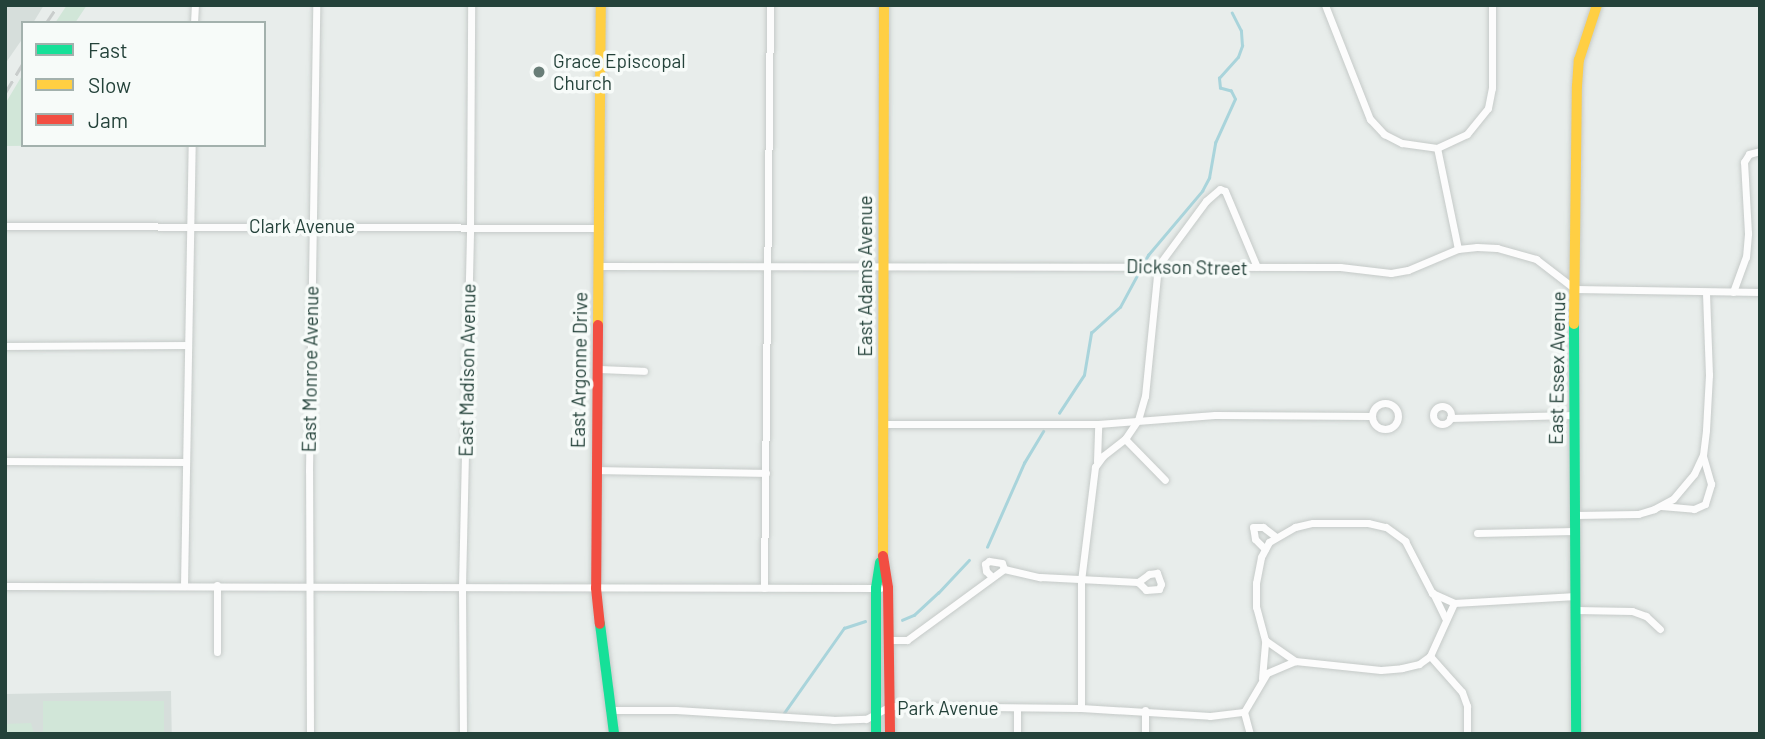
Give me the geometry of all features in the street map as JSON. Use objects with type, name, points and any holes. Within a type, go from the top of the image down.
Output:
[{"type":"street","name":"East Monroe Avenue","points":[[310,734],[308,585],[316,5]]},
{"type":"street","name":"East Madison Avenue","points":[[463,734],[462,586],[470,227],[471,5]]},
{"type":"street","name":"East Argonne Drive","points":[[601,5],[596,588],[614,734]]},
{"type":"street","points":[[764,588],[770,5]]},
{"type":"street","name":"East Adams Avenue","points":[[882,588],[884,5]]},
{"type":"street","points":[[1325,5],[1370,119],[1384,134],[1393,139],[1437,148],[1467,134],[1488,108],[1492,88],[1492,5]]},
{"type":"street","name":"East Essex Avenue","points":[[1576,734],[1573,415],[1577,86],[1579,60],[1597,5]]},
{"type":"street","points":[[184,586],[192,147]]},
{"type":"street","points":[[1437,148],[1458,250]]},
{"type":"street","points":[[1733,292],[1746,257],[1748,233],[1744,162],[1749,154],[1760,151]]},
{"type":"street","points":[[1097,462],[1125,439],[1138,420],[1145,396],[1158,266],[1220,189],[1225,191],[1257,267]]},
{"type":"street","name":"Clark Avenue","points":[[5,226],[599,228]]},
{"type":"street","name":"Dickson Street","points":[[599,266],[1340,267],[1391,273],[1408,270],[1458,250],[1497,248],[1536,259],[1576,289]]},
{"type":"street","points":[[1576,289],[1760,292]]},
{"type":"street","points":[[1661,506],[1694,509],[1705,504],[1712,484],[1703,455],[1709,375],[1706,292]]},
{"type":"street","points":[[5,346],[187,345]]},
{"type":"street","points":[[597,369],[644,371]]},
{"type":"street","points":[[883,424],[1098,424],[1215,415],[1372,416]]},
{"type":"street","points":[[1450,418],[1573,415]]},
{"type":"street","points":[[1081,708],[1081,581],[1097,462],[1098,424]]},
{"type":"street","points":[[1125,439],[1166,480]]},
{"type":"street","points":[[1574,515],[1638,514],[1661,506],[1685,489],[1703,455]]},
{"type":"street","points":[[5,461],[185,462]]},
{"type":"street","points":[[595,470],[766,473]]},
{"type":"street","points":[[1262,678],[1265,640],[1256,607],[1256,583],[1265,550],[1276,537],[1295,527],[1313,523],[1368,523],[1386,527],[1405,541],[1446,618]]},
{"type":"street","points":[[1265,550],[1255,539],[1253,527],[1263,527],[1276,537]]},
{"type":"street","points":[[1477,533],[1574,531]]},
{"type":"street","points":[[992,577],[986,571],[989,561],[1002,563],[1004,569]]},
{"type":"street","points":[[889,640],[907,640],[1004,569],[1081,581],[1138,582]]},
{"type":"street","points":[[5,586],[882,588]]},
{"type":"street","points":[[216,586],[217,652]]},
{"type":"street","points":[[882,588],[889,640],[890,734]]},
{"type":"street","points":[[876,734],[882,588]]},
{"type":"street","points":[[1432,593],[1454,603],[1576,597]]},
{"type":"street","points":[[1265,640],[1295,661],[1381,670],[1419,664],[1430,656],[1454,603]]},
{"type":"street","points":[[1576,610],[1632,611],[1646,615],[1660,629]]},
{"type":"street","points":[[1430,656],[1462,692],[1467,706],[1467,734]]},
{"type":"street","points":[[1250,734],[1244,712],[1262,678],[1267,673],[1295,661]]},
{"type":"street","name":"Park Avenue","points":[[612,710],[676,710],[833,720],[866,719],[890,706],[1081,708],[1210,716],[1244,712]]},
{"type":"street","points":[[1017,708],[1017,734]]},
{"type":"street","points":[[1145,710],[1145,734]]},
{"type":"shaded area","points":[[5,5],[44,5],[34,21],[21,21],[21,41],[5,64]]},
{"type":"shaded area","points":[[171,691],[172,734],[6,734],[5,694]]},
{"type":"green space","points":[[67,5],[87,5],[76,21],[56,21]]},
{"type":"green space","points":[[21,77],[21,146],[5,146],[5,104]]},
{"type":"green space","points":[[881,598],[887,649],[883,700],[880,694]]},
{"type":"green space","points":[[43,701],[164,701],[164,734],[43,734]]},
{"type":"green space","points":[[31,723],[34,734],[5,734],[5,724]]},
{"type":"waterway","points":[[1059,413],[1084,375],[1091,333],[1120,307],[1148,255],[1202,191],[1209,178],[1215,143],[1235,99],[1231,91],[1220,88],[1219,78],[1238,57],[1242,46],[1241,31],[1232,13]]},
{"type":"waterway","points":[[987,547],[1024,463],[1043,431]]},
{"type":"waterway","points":[[902,620],[914,615],[969,560]]},
{"type":"waterway","points":[[784,713],[844,628],[865,621]]},
{"type":"railway","points":[[47,21],[58,5]]},
{"type":"railway","points":[[5,93],[21,66]]},
{"type":"traffic: fast","points":[[1574,324],[1576,734]]},
{"type":"traffic: fast","points":[[876,734],[876,588],[880,562]]},
{"type":"traffic: fast","points":[[600,624],[614,734]]},
{"type":"traffic: slow","points":[[598,325],[601,5]]},
{"type":"traffic: slow","points":[[883,556],[884,5]]},
{"type":"traffic: slow","points":[[1574,324],[1577,86],[1579,60],[1597,5]]},
{"type":"traffic: jam","points":[[598,325],[596,588],[600,624]]},
{"type":"traffic: jam","points":[[883,556],[888,588],[890,734]]},
{"type":"place","name":"Grace Episcopal Church","points":[[539,72]]}]
